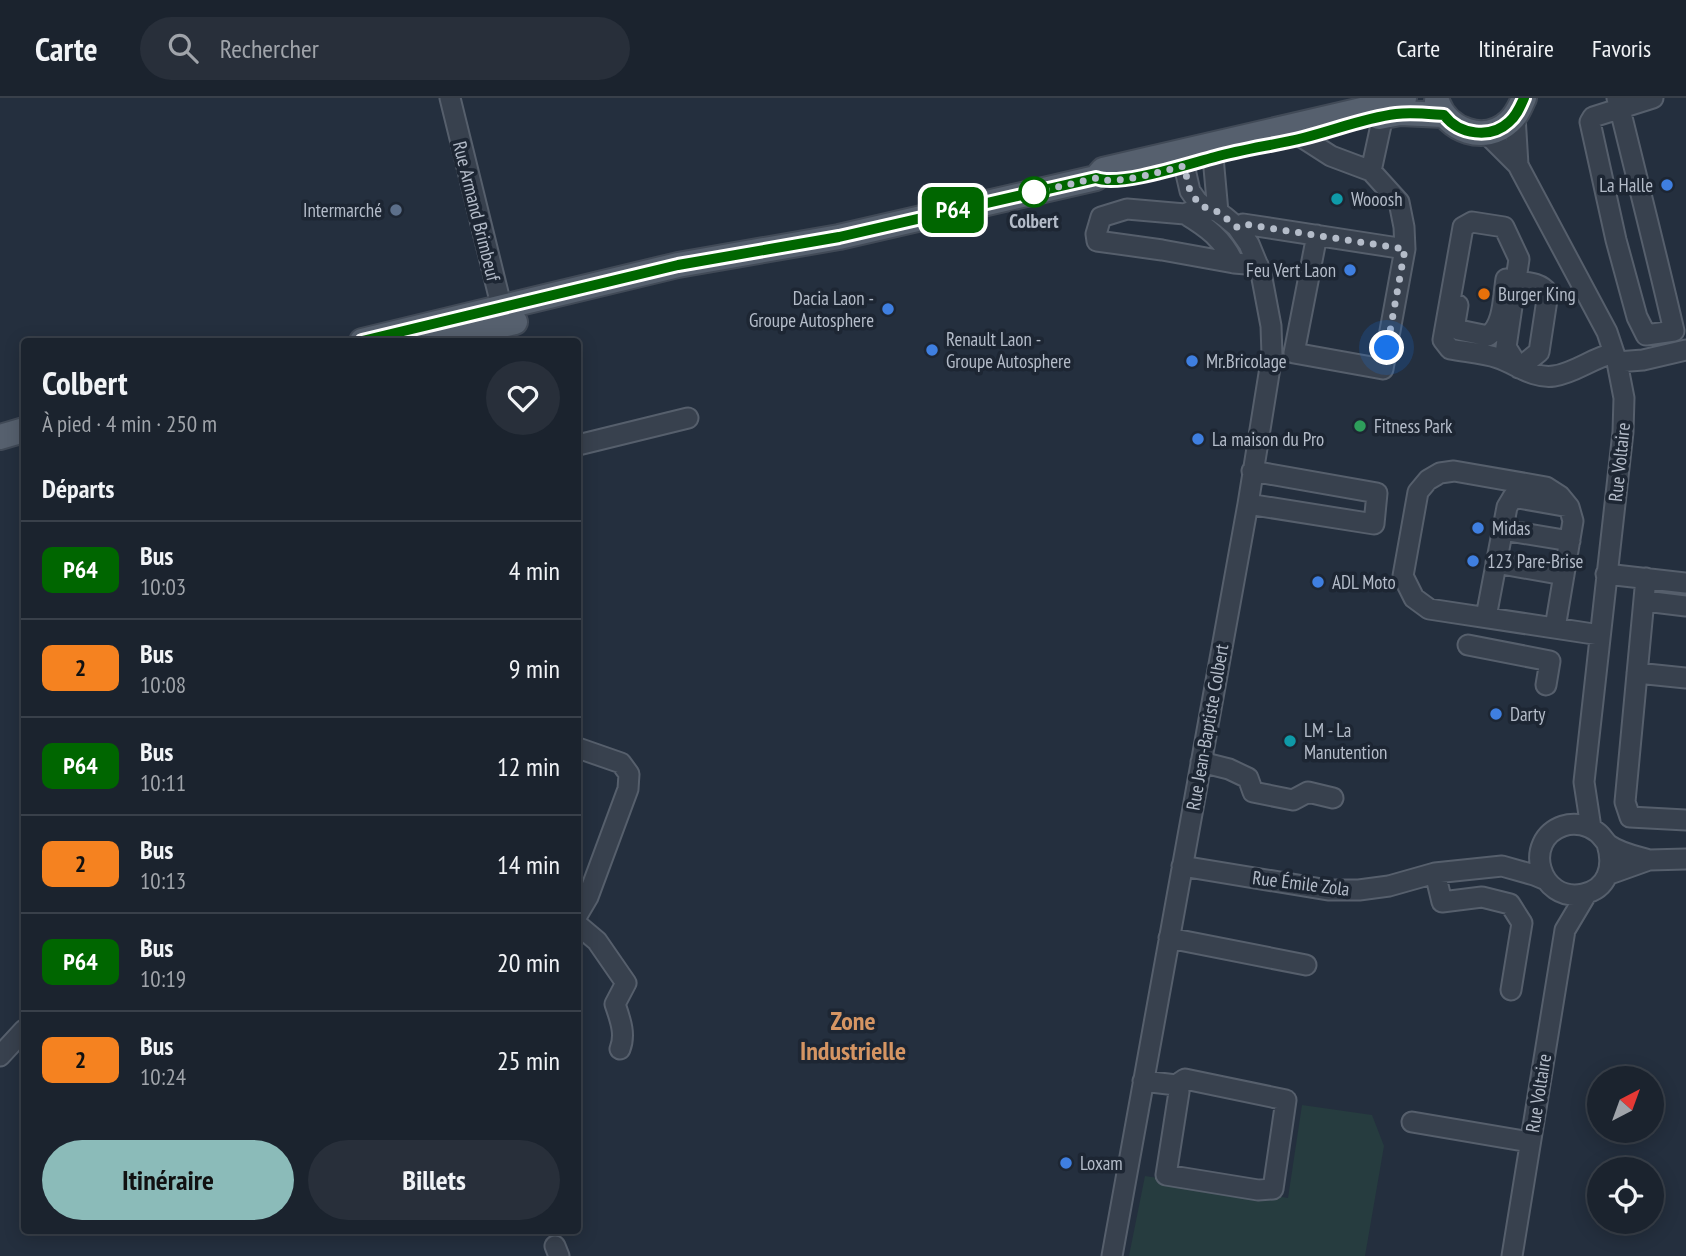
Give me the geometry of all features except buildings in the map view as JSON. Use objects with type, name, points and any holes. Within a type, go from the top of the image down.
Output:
[{"type":"main road","points":[[383,338],[684,280],[813,240],[839,237],[1096,178],[1103,170],[1183,159],[1404,98]]},
{"type":"main road","points":[[1211,151],[1303,138],[1361,121],[1440,106],[1448,121],[1457,128],[1472,133],[1493,131],[1508,124],[1519,107]]},
{"type":"main road","points":[[442,338],[503,316]]},
{"type":"main road","points":[[0,437],[21,431]]},
{"type":"street","name":"Rue Armand Brimbeuf","points":[[450,98],[503,316]]},
{"type":"street","points":[[1618,103],[1680,333],[1646,335],[1637,317],[1616,240],[1590,122],[1593,117],[1618,103],[1653,98]]},
{"type":"street","points":[[1518,164],[1519,107]]},
{"type":"street","points":[[1370,171],[1383,116]]},
{"type":"street","points":[[1485,132],[1518,164]]},
{"type":"street","points":[[1303,138],[1331,156],[1370,171],[1398,202],[1404,227],[1405,249],[1383,369],[1294,353],[1317,234]]},
{"type":"street","points":[[1211,151],[1211,209],[1185,214],[1127,209],[1101,217],[1096,234],[1097,241],[1258,265]]},
{"type":"street","name":"Rue Jean-Baptiste Colbert","points":[[1112,1256],[1248,504],[1272,355],[1271,326],[1258,265],[1249,244],[1237,227],[1197,201],[1190,191],[1183,159]]},
{"type":"street","name":"Rue Voltaire","points":[[1518,164],[1607,332],[1616,357],[1624,398],[1623,432],[1584,782],[1591,828]]},
{"type":"street","points":[[1185,214],[1208,228],[1228,250],[1234,263]]},
{"type":"street","points":[[1519,368],[1506,346],[1519,259],[1504,227],[1472,222],[1463,227],[1443,340],[1450,349],[1498,358],[1519,368],[1537,375],[1550,377],[1569,373],[1600,356],[1643,360],[1686,351]]},
{"type":"street","points":[[1237,227],[1243,224],[1405,249]]},
{"type":"street","points":[[1508,236],[1490,230],[1474,229],[1470,238],[1455,323],[1459,330],[1488,336],[1499,324],[1506,279],[1539,284],[1545,288],[1548,293],[1539,352],[1519,368]]},
{"type":"street","points":[[581,444],[688,418]]},
{"type":"street","points":[[1248,504],[1374,524],[1377,493],[1252,471]]},
{"type":"street","points":[[1555,628],[1573,521],[1569,507],[1560,496],[1546,487],[1454,471],[1440,473],[1428,480],[1418,492],[1403,576],[1414,598],[1429,609],[1600,635]]},
{"type":"street","points":[[1294,512],[1298,479]]},
{"type":"street","points":[[1498,650],[1496,563],[1507,507],[1513,497],[1569,507]]},
{"type":"street","points":[[1503,530],[1570,541]]},
{"type":"street","points":[[1496,563],[1564,575]]},
{"type":"street","points":[[1606,574],[1686,583]]},
{"type":"street","points":[[1646,579],[1625,803],[1630,817],[1686,820]]},
{"type":"street","points":[[1645,601],[1686,606]]},
{"type":"street","points":[[1468,645],[1550,661],[1546,685]]},
{"type":"street","points":[[1637,673],[1686,678]]},
{"type":"street","points":[[581,749],[621,763],[629,774],[628,789],[588,897],[581,909]]},
{"type":"street","points":[[1201,762],[1229,769],[1248,778],[1253,792],[1293,800],[1308,792],[1332,798]]},
{"type":"street","name":"Rue Voltaire","points":[[1565,825],[1584,782]]},
{"type":"street","points":[[1576,824],[1591,828],[1600,834],[1607,844],[1611,863],[1607,875],[1601,885],[1587,893],[1564,894],[1550,884],[1540,868],[1539,855],[1543,843],[1551,833],[1565,825],[1576,824]]},
{"type":"street","points":[[1607,844],[1649,860]]},
{"type":"street","name":"Rue Émile Zola","points":[[1182,866],[1328,890],[1359,890],[1389,886],[1435,873],[1502,866],[1542,848]]},
{"type":"street","points":[[1607,875],[1649,860],[1686,859]]},
{"type":"street","name":"Rue Émile Zola","points":[[1502,866],[1534,875],[1550,884]]},
{"type":"street","points":[[1435,873],[1442,902],[1482,897],[1510,904],[1522,923],[1511,990]]},
{"type":"street","name":"Rue Voltaire","points":[[1550,884],[1565,929]]},
{"type":"street","name":"Rue Voltaire","points":[[1511,1256],[1565,929],[1587,893]]},
{"type":"street","points":[[581,928],[597,941],[626,983],[615,1004],[623,1034],[620,1049]]},
{"type":"street","points":[[1169,939],[1306,965]]},
{"type":"street","points":[[0,1056],[21,1033]]},
{"type":"street","points":[[1143,1081],[1176,1085],[1185,1079],[1286,1100],[1273,1189],[1258,1190],[1166,1175],[1179,1092],[1176,1085]]},
{"type":"street","points":[[1412,1122],[1530,1142]]},
{"type":"green space","points":[[1302,1105],[1372,1115],[1384,1146],[1365,1256],[1129,1256],[1145,1176],[1288,1198]]},
{"type":"bus line","name":"P64","points":[[374,338],[678,265],[839,237],[1096,178],[1115,181],[1399,113],[1444,115],[1457,128],[1472,133],[1493,131],[1508,124],[1524,98]]},
{"type":"place","name":"La Halle","points":[[1667,185]]},
{"type":"place","name":"Colbert","points":[[1034,192]]},
{"type":"place","name":"Wooosh","points":[[1337,199]]},
{"type":"place","name":"Intermarché","points":[[396,210]]},
{"type":"place","name":"Feu Vert Laon","points":[[1350,270]]},
{"type":"place","name":"Burger King","points":[[1484,294]]},
{"type":"place","name":"Dacia Laon - Groupe Autosphere","points":[[888,309]]},
{"type":"place","name":"Renault Laon - Groupe Autosphere","points":[[932,350]]},
{"type":"place","name":"Mr.Bricolage","points":[[1192,361]]},
{"type":"place","name":"Fitness Park","points":[[1360,426]]},
{"type":"place","name":"La maison du Pro","points":[[1198,439]]},
{"type":"place","name":"Midas","points":[[1478,528]]},
{"type":"place","name":"123 Pare-Brise","points":[[1473,561]]},
{"type":"place","name":"ADL Moto","points":[[1318,582]]},
{"type":"place","name":"Darty","points":[[1496,714]]},
{"type":"place","name":"LM - La Manutention","points":[[1290,741]]},
{"type":"place","name":"Loxam","points":[[1066,1163]]},
{"type":"district","name":"Zone Industrielle","points":[[853,1035]]},
{"type":"route","points":[[1034,192],[1028,194],[1096,178],[1115,181],[1184,166],[1190,191],[1197,201],[1218,212],[1237,227],[1243,224],[1405,249],[1387,348]]}]
